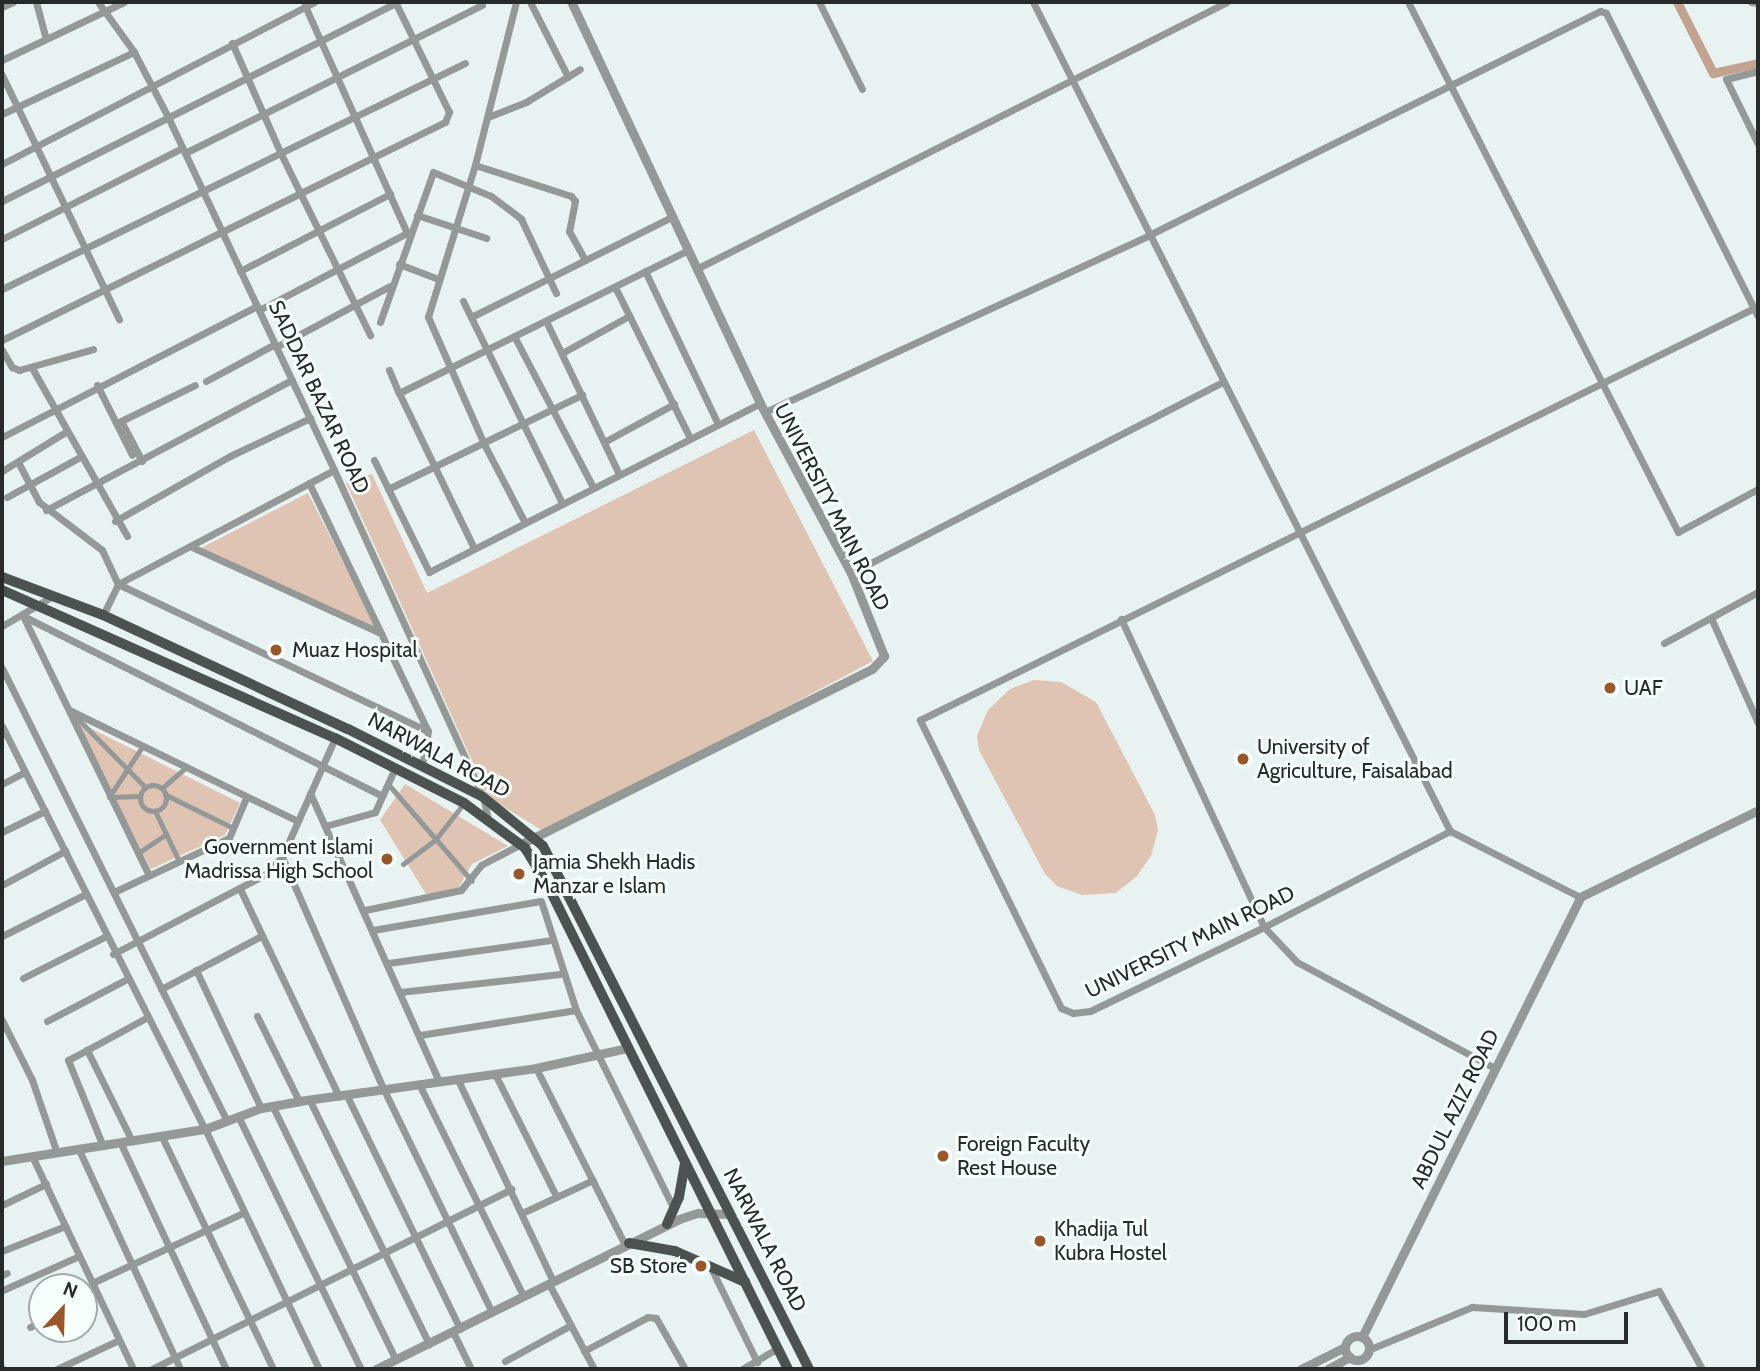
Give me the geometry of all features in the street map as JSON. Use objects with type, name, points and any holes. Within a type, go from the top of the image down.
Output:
[{"type":"main road","name":"NARWALA ROAD","points":[[2,577],[103,615],[422,766],[483,797],[536,839],[543,846],[809,1369]]},
{"type":"main road","name":"NARWALA ROAD","points":[[2,590],[335,738],[464,803],[488,818],[521,845],[547,884],[788,1369]]},
{"type":"main road","points":[[667,1224],[677,1215],[685,1162]]},
{"type":"main road","points":[[627,1244],[675,1251],[745,1282]]},
{"type":"street","points":[[2,7],[13,2]]},
{"type":"street","points":[[36,2],[46,39]]},
{"type":"street","name":"SADDAR BAZAR ROAD","points":[[97,2],[134,52],[184,150],[483,797],[488,818]]},
{"type":"street","points":[[2,60],[124,2]]},
{"type":"street","points":[[2,163],[314,2]]},
{"type":"street","points":[[2,201],[396,2],[413,43],[449,112],[445,122],[302,190],[2,340]]},
{"type":"street","points":[[516,2],[475,164],[428,317],[484,444],[524,521]]},
{"type":"street","points":[[530,2],[568,77]]},
{"type":"street","name":"UNIVERSITY MAIN ROAD","points":[[521,845],[882,663],[883,649],[850,573],[763,407],[696,269],[571,2]]},
{"type":"street","points":[[819,2],[862,89]]},
{"type":"street","points":[[1033,2],[1450,831],[1580,897],[1758,810]]},
{"type":"street","points":[[696,269],[1227,2]]},
{"type":"street","points":[[1408,2],[1598,382],[1678,532],[1758,489]]},
{"type":"street","points":[[1751,2],[1758,3]]},
{"type":"street","points":[[2,239],[184,150],[265,117],[413,43],[482,5]]},
{"type":"street","points":[[2,437],[53,407],[407,233],[305,6]]},
{"type":"street","points":[[374,460],[429,572],[718,424],[763,407],[1149,236],[1600,11],[1606,13],[1757,310],[1598,382],[1121,619],[1264,927],[1297,961],[1495,1068]]},
{"type":"street","points":[[232,43],[281,154],[302,190],[370,335]]},
{"type":"street","points":[[2,114],[134,52]]},
{"type":"street","points":[[2,289],[465,63]]},
{"type":"street","points":[[488,117],[580,69]]},
{"type":"street","points":[[1758,71],[1726,79],[1758,144]]},
{"type":"street","points":[[2,75],[119,319]]},
{"type":"street","points":[[475,164],[571,196],[575,201],[569,231],[585,260]]},
{"type":"street","points":[[380,323],[390,286],[433,172],[468,186],[522,219],[556,293]]},
{"type":"street","points":[[240,271],[390,194]]},
{"type":"street","points":[[417,215],[486,237]]},
{"type":"street","points":[[471,317],[671,217]]},
{"type":"street","points":[[399,393],[688,250]]},
{"type":"street","points":[[398,264],[438,279]]},
{"type":"street","points":[[645,271],[718,424]]},
{"type":"street","points":[[205,381],[390,286]]},
{"type":"street","points":[[615,287],[690,438]]},
{"type":"street","points":[[463,301],[562,503]]},
{"type":"street","points":[[562,354],[629,316]]},
{"type":"street","points":[[546,320],[619,474]]},
{"type":"street","points":[[514,336],[593,487]]},
{"type":"street","points":[[2,350],[12,367],[32,368],[93,348]]},
{"type":"street","points":[[32,368],[97,483],[115,522],[127,536]]},
{"type":"street","points":[[389,370],[474,548]]},
{"type":"street","points":[[46,510],[292,380]]},
{"type":"street","points":[[850,573],[1223,382]]},
{"type":"street","points":[[97,385],[132,455]]},
{"type":"street","points":[[142,461],[121,421],[195,385]]},
{"type":"street","points":[[388,489],[582,395]]},
{"type":"street","points":[[604,442],[674,404]]},
{"type":"street","points":[[115,522],[230,456],[310,418]]},
{"type":"street","points":[[2,471],[67,431]]},
{"type":"street","points":[[7,497],[82,456]]},
{"type":"street","points":[[18,462],[46,510],[102,551],[118,584],[428,731]]},
{"type":"street","points":[[103,615],[118,584],[334,470]]},
{"type":"street","points":[[309,483],[428,731],[422,766]]},
{"type":"street","points":[[192,547],[381,634]]},
{"type":"street","points":[[1664,643],[1758,592]]},
{"type":"street","points":[[2,626],[53,596]]},
{"type":"street","points":[[23,616],[149,875]]},
{"type":"street","points":[[23,616],[383,796]]},
{"type":"street","points":[[1711,618],[1758,723]]},
{"type":"street","name":"UNIVERSITY MAIN ROAD","points":[[1121,619],[920,720],[1061,1008],[1073,1013],[1090,1011],[1264,927],[1450,831]]},
{"type":"street","points":[[2,668],[227,1121]]},
{"type":"street","points":[[69,710],[298,821]]},
{"type":"street","points":[[69,710],[145,787],[162,788],[185,768]]},
{"type":"street","points":[[2,726],[113,954],[205,1129],[319,1369]]},
{"type":"street","points":[[113,954],[240,890],[266,874],[282,858],[335,738]]},
{"type":"street","points":[[109,797],[142,747]]},
{"type":"street","points":[[325,826],[375,812],[395,768]]},
{"type":"street","points":[[2,784],[25,772]]},
{"type":"street","points":[[388,784],[472,881]]},
{"type":"street","points":[[139,796],[145,787]]},
{"type":"street","points":[[162,788],[166,795],[233,828]]},
{"type":"street","points":[[310,793],[365,910],[439,1081]]},
{"type":"street","points":[[139,796],[142,806],[155,811],[162,809],[166,795]]},
{"type":"street","points":[[109,797],[139,796]]},
{"type":"street","points":[[114,892],[229,838],[246,798]]},
{"type":"street","points":[[403,864],[435,840],[464,803]]},
{"type":"street","points":[[2,832],[45,811]]},
{"type":"street","points":[[155,811],[179,860]]},
{"type":"street","points":[[138,853],[166,834]]},
{"type":"street","points":[[365,910],[461,890],[472,881],[481,865],[521,845]]},
{"type":"street","points":[[2,884],[65,851]]},
{"type":"street","points":[[282,858],[384,1090],[492,1312]]},
{"type":"street","points":[[240,890],[416,1237],[471,1369]]},
{"type":"street","points":[[2,936],[86,894]]},
{"type":"street","name":"ABDUL AZIZ ROAD","points":[[1362,1337],[1580,897]]},
{"type":"street","points":[[373,930],[541,901],[560,974],[677,1215],[709,1212],[730,1214]]},
{"type":"street","points":[[23,978],[106,936]]},
{"type":"street","points":[[161,989],[261,936]]},
{"type":"street","points":[[388,963],[552,940]]},
{"type":"street","points":[[195,970],[261,1108]]},
{"type":"street","points":[[400,992],[560,974]]},
{"type":"street","points":[[47,1021],[127,979]]},
{"type":"street","points":[[420,1035],[576,1010]]},
{"type":"street","points":[[257,1016],[299,1101]]},
{"type":"street","points":[[103,1146],[68,1060],[146,1018]]},
{"type":"street","points":[[2,1020],[32,1080],[57,1153]]},
{"type":"street","points":[[2,1161],[162,1138],[205,1129],[261,1108],[299,1101],[343,1097],[536,1068],[600,1057],[628,1048]]},
{"type":"street","points":[[87,1050],[132,1141]]},
{"type":"street","points":[[536,1068],[627,1244]]},
{"type":"street","points":[[495,1074],[556,1196]]},
{"type":"street","points":[[457,1078],[511,1189],[591,1368]]},
{"type":"street","points":[[419,1084],[523,1296]]},
{"type":"street","points":[[310,1101],[429,1344]]},
{"type":"street","points":[[273,1107],[396,1360]]},
{"type":"street","points":[[238,1116],[361,1369]]},
{"type":"street","points":[[162,1138],[274,1369]]},
{"type":"street","points":[[121,1144],[226,1369]]},
{"type":"street","points":[[79,1150],[180,1369]]},
{"type":"street","points":[[33,1156],[87,1273]]},
{"type":"street","points":[[522,1213],[593,1180]]},
{"type":"street","points":[[2,1205],[46,1184]]},
{"type":"street","points":[[152,1369],[481,1207],[511,1189]]},
{"type":"street","points":[[98,1280],[243,1213]]},
{"type":"street","points":[[376,1369],[667,1224]]},
{"type":"street","points":[[2,1251],[65,1226]]},
{"type":"street","points":[[3,1290],[79,1255]]},
{"type":"street","points":[[710,1265],[757,1362]]},
{"type":"street","points":[[1328,1369],[1350,1357],[1361,1359],[1368,1350],[1472,1307],[1584,1314],[1659,1291],[1702,1369]]},
{"type":"street","points":[[98,1296],[133,1369]]},
{"type":"street","points":[[584,1352],[648,1317],[656,1318],[685,1369]]},
{"type":"street","points":[[505,1361],[571,1325]]},
{"type":"street","points":[[1301,1369],[1345,1347],[1351,1338],[1362,1337],[1368,1350]]},
{"type":"street","points":[[57,1369],[119,1340]]},
{"type":"street","points":[[1345,1347],[1350,1357]]},
{"type":"street","points":[[742,1369],[778,1348]]},
{"type":"shaded area","points":[[754,430],[873,661],[548,834],[489,798],[346,483],[372,474],[427,593]]},
{"type":"shaded area","points":[[308,493],[381,637],[195,551]]},
{"type":"shaded area","points":[[1034,680],[1061,682],[1096,702],[1155,815],[1158,830],[1151,856],[1137,876],[1116,893],[1082,895],[1057,886],[1045,874],[979,750],[977,736],[988,710],[1010,689]]},
{"type":"shaded area","points":[[82,724],[240,803],[225,835],[151,869],[77,728]]},
{"type":"shaded area","points":[[405,784],[508,846],[472,864],[457,890],[426,894],[380,820]]},
{"type":"waterway","points":[[1677,2],[1713,73],[1758,63]]},
{"type":"place","name":"Muaz Hospital","points":[[276,650]]},
{"type":"place","name":"UAF","points":[[1610,688]]},
{"type":"place","name":"University of Agriculture, Faisalabad","points":[[1243,759]]},
{"type":"place","name":"Government Islami Madrissa High School","points":[[387,859]]},
{"type":"place","name":"Jamia Shekh Hadis Manzar e Islam","points":[[519,874]]},
{"type":"place","name":"Foreign Faculty Rest House","points":[[943,1156]]},
{"type":"place","name":"Khadija Tul Kubra Hostel","points":[[1040,1241]]},
{"type":"place","name":"SB Store","points":[[701,1266]]}]
